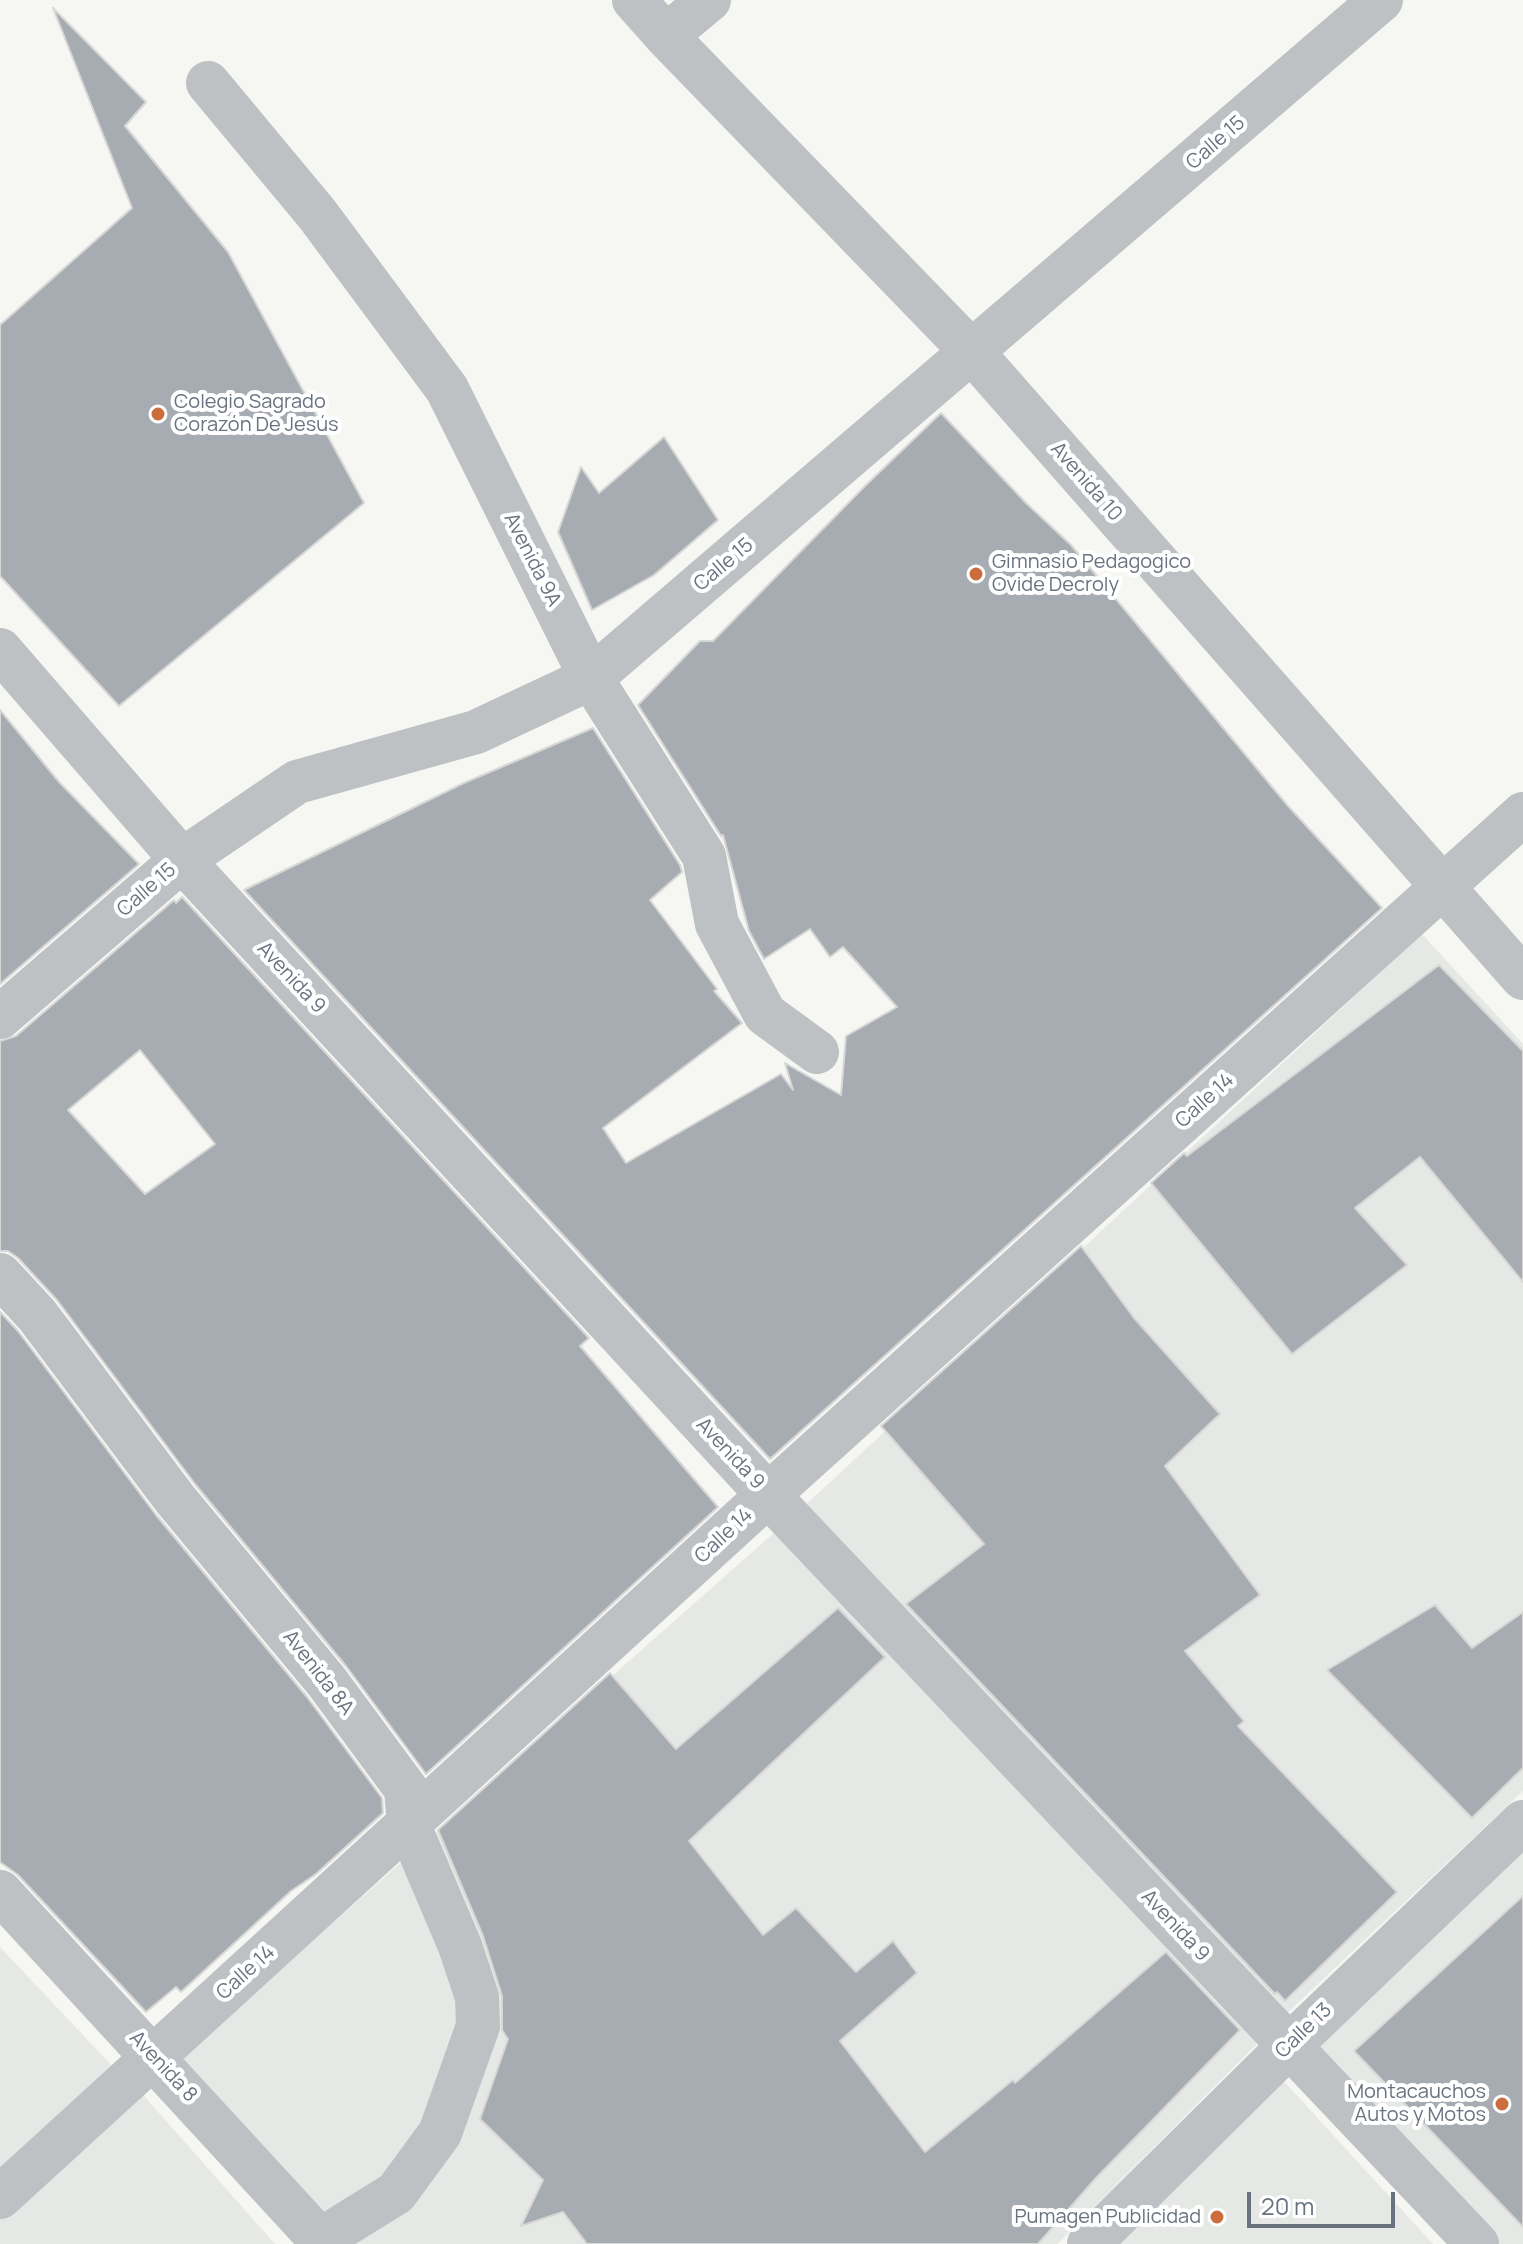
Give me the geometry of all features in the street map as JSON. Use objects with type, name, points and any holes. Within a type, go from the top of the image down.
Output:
[{"type":"street","name":"Avenida 10","points":[[634,0],[973,353],[1523,978]]},
{"type":"street","points":[[666,36],[709,0]]},
{"type":"street","name":"Calle 15","points":[[0,1017],[182,860],[297,782],[476,732],[591,678],[1381,0]]},
{"type":"street","name":"Avenida 9A","points":[[208,83],[317,214],[447,389],[591,678],[704,856],[717,924],[765,1014],[817,1052]]},
{"type":"street","name":"Avenida 9","points":[[0,650],[182,860],[768,1495],[1477,2244]]},
{"type":"street","name":"Calle 14","points":[[0,2197],[768,1495],[1523,814]]},
{"type":"street","name":"Avenida 8A","points":[[0,1275],[37,1315],[175,1499],[353,1718],[406,1789],[409,1826],[460,1946],[477,1997],[478,2026],[440,2133],[396,2193],[322,2242]]},
{"type":"street","name":"Calle 13","points":[[1089,2244],[1289,2046],[1523,1822]]},
{"type":"street","name":"Avenida 8","points":[[0,1892],[322,2242]]},
{"type":"shaded area","points":[[1422,934],[1523,1044],[1523,1791],[1284,2016],[799,1511]]},
{"type":"shaded area","points":[[775,1532],[1257,2044],[1057,2244],[330,2244],[172,2065]]},
{"type":"shaded area","points":[[1523,1850],[1523,2244],[1494,2244],[1310,2048]]},
{"type":"shaded area","points":[[0,1947],[115,2069],[0,2170]]},
{"type":"shaded area","points":[[1280,2077],[1433,2244],[1110,2244]]},
{"type":"shaded area","points":[[136,2087],[275,2244],[0,2244],[0,2208]]},
{"type":"building","name":"Colegio Sagrado Corazón De Jesús","points":[[53,8],[146,102],[125,126],[228,252],[364,503],[119,706],[0,576],[0,325],[132,208]]},
{"type":"building","points":[[941,413],[1026,503],[1071,545],[1288,806],[1382,908],[770,1459],[244,890],[464,783],[593,728],[680,865],[682,872],[650,900],[717,989],[714,991],[742,1023],[603,1128],[626,1163],[781,1074],[793,1090],[785,1063],[841,1095],[846,1036],[897,1007],[843,947],[830,957],[810,929],[764,959],[749,931],[723,835],[638,705],[700,641],[713,641]]},
{"type":"building","points":[[664,437],[718,520],[654,575],[592,610],[558,532],[581,467],[599,493]]},
{"type":"building","points":[[0,710],[59,782],[139,864],[0,984]]},
{"type":"building","points":[[182,897],[589,1338],[580,1346],[718,1507],[426,1774],[346,1666],[195,1484],[57,1300],[18,1258],[8,1251],[0,1251],[0,1041],[16,1036],[174,900],[176,903]],"holes":[[[140,1050],[215,1144],[145,1194],[68,1110]]]},
{"type":"building","points":[[1439,965],[1523,1051],[1523,1282],[1420,1157],[1355,1208],[1407,1265],[1292,1354],[1151,1183],[1184,1153],[1187,1156]]},
{"type":"building","points":[[1081,1246],[1134,1318],[1220,1414],[1165,1466],[1260,1595],[1185,1651],[1244,1721],[1238,1726],[1397,1892],[1285,2001],[906,1604],[984,1544],[881,1426]]},
{"type":"building","points":[[0,1312],[18,1331],[156,1515],[307,1697],[382,1798],[383,1813],[316,1874],[291,1891],[181,1992],[176,1987],[146,2012],[18,1875],[0,1862]]},
{"type":"building","points":[[1435,1605],[1472,1648],[1523,1612],[1523,1768],[1472,1818],[1327,1670]]},
{"type":"building","points":[[838,1608],[885,1657],[689,1841],[763,1935],[796,1908],[856,1972],[893,1941],[917,1973],[840,2041],[925,2152],[1013,2080],[1015,2083],[1166,1952],[1240,2030],[1096,2178],[1038,2244],[587,2244],[563,2212],[521,2226],[543,2180],[480,2119],[508,2039],[502,2030],[502,1996],[483,1936],[438,1830],[610,1673],[676,1749]]},
{"type":"building","points":[[1523,1896],[1523,2227],[1354,2051]]},
{"type":"place","name":"Colegio Sagrado Corazón De Jesús","points":[[158,414]]},
{"type":"place","name":"Gimnasio Pedagogico Ovide Decroly","points":[[976,574]]},
{"type":"place","name":"Montacauchos Autos y Motos","points":[[1502,2104]]},
{"type":"place","name":"Pumagen Publicidad","points":[[1217,2217]]}]
